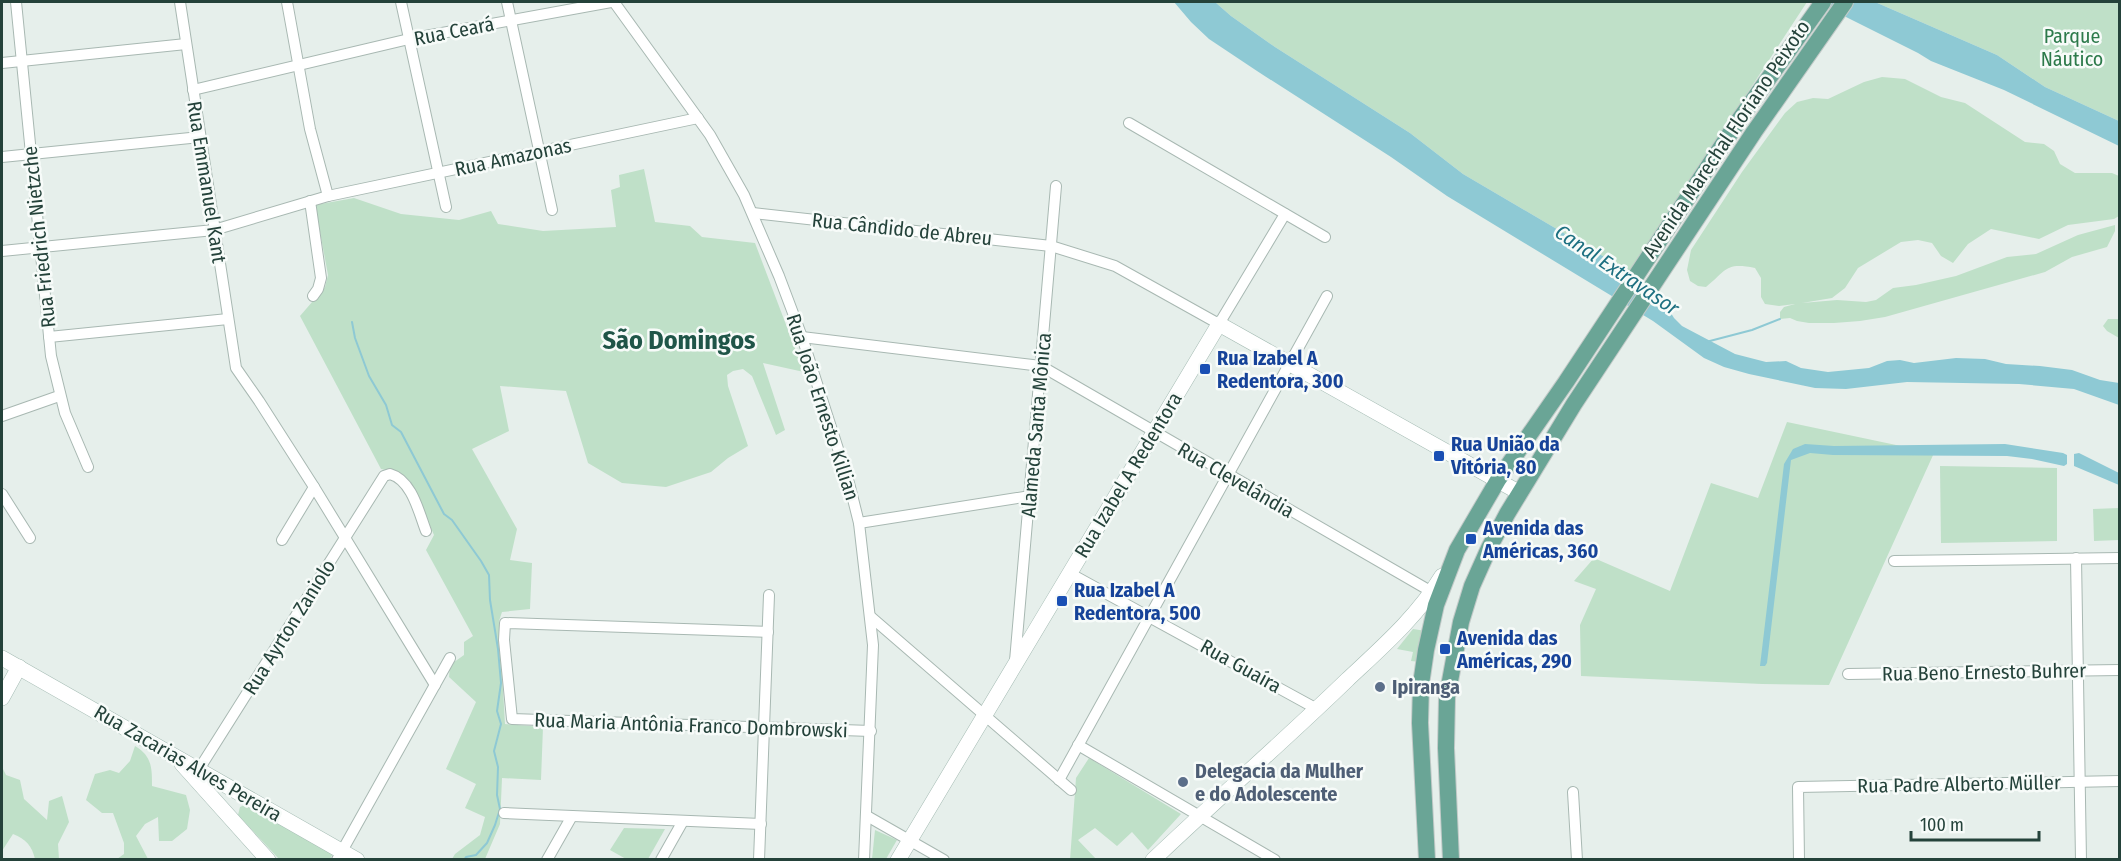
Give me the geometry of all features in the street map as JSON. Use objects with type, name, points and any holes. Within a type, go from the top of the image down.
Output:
[{"type":"main road","name":"Avenida Marechal Floriano Peixoto","points":[[1451,860],[1445,730],[1447,697],[1461,622],[1472,586],[1498,528],[1621,333],[1754,132],[1845,2]]},
{"type":"main road","name":"Avenida Marechal Floriano Peixoto","points":[[1427,860],[1420,723],[1421,684],[1436,605],[1457,550],[1498,480],[1651,255],[1739,120],[1819,8]]},
{"type":"main road","points":[[1219,324],[1520,493]]},
{"type":"main road","name":"Rua Izabel A Redentora","points":[[898,860],[1219,324]]},
{"type":"main road","points":[[1153,860],[1405,625],[1432,592],[1457,550]]},
{"type":"main road","name":"Rua Zacarias Alves Pereira","points":[[2,648],[19,667]]},
{"type":"main road","name":"Rua Zacarias Alves Pereira","points":[[2,658],[172,753],[196,773],[220,807],[268,860]]},
{"type":"main road","points":[[2,698],[19,667]]},
{"type":"main road","name":"Rua Zacarias Alves Pereira","points":[[196,773],[256,802],[339,856],[357,860]]},
{"type":"main road","points":[[220,807],[233,802],[235,790]]},
{"type":"main road","points":[[235,823],[234,813],[237,804],[244,801],[256,802]]},
{"type":"street","name":"Rua Friedrich Nietzche","points":[[16,2],[49,337],[59,396],[88,468]]},
{"type":"street","name":"Rua Emmanuel Kant","points":[[180,2],[234,363],[314,488]]},
{"type":"street","points":[[287,2],[309,129],[328,196]]},
{"type":"street","points":[[401,2],[446,207]]},
{"type":"street","points":[[507,2],[552,210]]},
{"type":"street","name":"Rua Ceará","points":[[193,90],[409,39],[613,2]]},
{"type":"street","name":"Rua João Ernesto Killian","points":[[613,2],[698,118],[728,166],[753,213],[802,338],[849,483],[858,523],[871,617],[874,666],[864,860]]},
{"type":"street","points":[[2,63],[186,44]]},
{"type":"street","name":"Rua Amazonas","points":[[2,251],[214,230],[328,196],[698,118]]},
{"type":"street","points":[[1129,123],[1325,237]]},
{"type":"street","points":[[2,157],[200,137]]},
{"type":"street","name":"Alameda Santa Mônica","points":[[1015,663],[1056,186]]},
{"type":"street","points":[[310,201],[321,278],[313,296]]},
{"type":"street","name":"Rua Cândido de Abreu","points":[[753,213],[1051,246],[1115,266],[1219,324]]},
{"type":"street","name":"Rua Izabel A Redentora","points":[[1219,324],[1285,214]]},
{"type":"street","points":[[1059,780],[1327,296]]},
{"type":"street","points":[[49,337],[228,319]]},
{"type":"street","points":[[802,338],[1041,366]]},
{"type":"street","name":"Rua Clevelândia","points":[[1041,366],[1432,592]]},
{"type":"street","points":[[2,416],[59,396]]},
{"type":"street","name":"Rua Ayrton Zaniolo","points":[[196,773],[384,476],[390,474],[402,481],[414,500],[426,531]]},
{"type":"street","points":[[282,540],[314,488],[435,685]]},
{"type":"street","points":[[2,494],[30,538]]},
{"type":"street","points":[[858,523],[1030,496]]},
{"type":"street","points":[[2076,558],[2081,860]]},
{"type":"street","points":[[1894,561],[2120,558]]},
{"type":"street","name":"Rua Guaíra","points":[[1069,573],[1317,709]]},
{"type":"street","points":[[759,860],[769,596]]},
{"type":"street","points":[[871,617],[1071,790]]},
{"type":"street","name":"Rua Maria Antônia Franco Dombrowski","points":[[768,632],[505,623],[504,640],[512,719],[871,731]]},
{"type":"street","points":[[339,856],[450,658]]},
{"type":"street","name":"Rua Beno Ernesto Buhrer","points":[[1848,674],[2120,670]]},
{"type":"street","points":[[1078,745],[1275,860]]},
{"type":"street","name":"Rua Padre Alberto Müller","points":[[1799,860],[1798,786],[2120,781]]},
{"type":"street","points":[[1573,792],[1577,860]]},
{"type":"street","points":[[504,813],[761,824]]},
{"type":"street","points":[[547,860],[572,816]]},
{"type":"street","points":[[867,816],[944,860]]},
{"type":"street","points":[[661,860],[683,821]]},
{"type":"green space","points":[[1215,2],[1807,2],[1630,272],[1463,174],[1410,133],[1275,47]]},
{"type":"green space","name":"Parque Náutico","points":[[1875,2],[2119,2],[2119,121],[2045,87],[1997,55]]},
{"type":"green space","points":[[1882,77],[1905,79],[1941,97],[1965,103],[2025,142],[2044,144],[2054,151],[2060,164],[2075,173],[2112,173],[2119,176],[2119,216],[2114,219],[2068,225],[2039,239],[1991,229],[1968,244],[1953,263],[1941,256],[1932,243],[1918,240],[1901,242],[1858,268],[1845,288],[1832,298],[1802,303],[1876,300],[1893,288],[1956,276],[2007,257],[2036,254],[2078,235],[2115,225],[2115,231],[2107,247],[2072,257],[2045,272],[1885,317],[1860,321],[1809,323],[1790,318],[1780,319],[1780,312],[1784,307],[1795,304],[1779,306],[1765,304],[1761,297],[1761,278],[1755,268],[1732,267],[1706,287],[1698,286],[1690,281],[1687,270],[1691,250],[1742,172],[1785,113],[1797,102],[1813,98],[1828,99],[1864,82]]},
{"type":"green space","points":[[644,169],[655,222],[690,226],[702,237],[755,243],[804,372],[763,363],[785,430],[776,435],[752,376],[743,369],[727,375],[728,386],[748,446],[711,472],[666,487],[622,483],[588,463],[566,391],[500,386],[509,431],[472,449],[517,529],[510,560],[532,563],[530,609],[502,612],[499,621],[505,724],[543,727],[541,780],[502,778],[500,824],[485,859],[452,859],[455,854],[480,835],[485,817],[465,808],[476,784],[446,769],[476,702],[449,677],[450,665],[464,655],[464,642],[473,636],[426,550],[434,535],[410,481],[399,472],[381,469],[300,316],[325,287],[328,275],[315,205],[354,198],[401,214],[459,220],[491,211],[498,224],[543,231],[616,227],[611,190],[620,187],[619,175]]},
{"type":"green space","points":[[2108,319],[2119,319],[2119,338],[2103,326]]},
{"type":"green space","points":[[1787,422],[1934,453],[1829,685],[1581,676],[1580,625],[1596,589],[1574,581],[1594,558],[1670,591],[1711,483],[1758,498]]},
{"type":"green space","points":[[1940,466],[2057,468],[2057,541],[1941,543]]},
{"type":"green space","points":[[2119,508],[2119,540],[2094,541],[2093,509]]},
{"type":"green space","points":[[1413,629],[1426,631],[1420,662],[1411,661],[1413,652],[1397,649]]},
{"type":"green space","points":[[135,746],[148,758],[152,786],[186,795],[190,810],[187,829],[172,841],[159,841],[158,817],[145,824],[136,836],[148,859],[117,859],[124,854],[124,843],[113,813],[102,813],[86,800],[95,774],[110,770],[119,773],[130,761]]},
{"type":"green space","points":[[1089,758],[1181,814],[1148,850],[1132,832],[1117,846],[1095,828],[1078,840],[1096,859],[1070,860],[1076,778]]},
{"type":"green space","points":[[2,767],[6,775],[20,780],[24,799],[47,820],[49,801],[62,796],[69,822],[58,844],[59,859],[35,859],[28,843],[13,834],[2,851]]},
{"type":"green space","points":[[247,804],[334,852],[330,859],[279,859],[238,815],[240,807]]},
{"type":"green space","points":[[624,828],[665,829],[648,859],[626,859],[610,850]]},
{"type":"green space","points":[[875,830],[897,840],[886,859],[872,859]]},
{"type":"water","name":"Canal Extravasor","points":[[1174,2],[1215,2],[1275,47],[1410,133],[1463,174],[1630,272],[1658,292],[1674,318],[1682,326],[1735,354],[1766,362],[1786,361],[1801,368],[1828,372],[1869,368],[1887,361],[1900,360],[1914,363],[1956,358],[1985,359],[2006,364],[2072,370],[2100,380],[2119,383],[2119,405],[2074,389],[2019,384],[1907,382],[1846,389],[1815,388],[1724,367],[1704,358],[1653,321],[1447,196],[1391,157],[1257,71],[1209,39]]},
{"type":"water","points":[[1816,2],[1875,2],[1997,55],[2045,87],[2119,121],[2119,146],[2004,90],[1931,61]]},
{"type":"water","points":[[1805,444],[1834,446],[2005,444],[2063,453],[2067,455],[2067,464],[2064,466],[2007,456],[1810,453],[1791,460],[1767,663],[1765,666],[1760,666],[1784,464],[1793,449]]},
{"type":"water","points":[[2079,453],[2119,473],[2119,485],[2074,466],[2074,454]]},
{"type":"waterway","points":[[1706,342],[1752,330],[1780,319]]},
{"type":"waterway","points":[[352,322],[355,338],[369,376],[386,405],[392,425],[401,432],[444,514],[452,520],[489,575],[501,683],[497,711],[501,724],[494,751],[498,767],[497,795],[500,809],[487,843],[476,855],[466,857],[464,860]]},
{"type":"place","name":"Rua Izabel A Redentora, 300","points":[[1205,369]]},
{"type":"place","name":"Rua União da Vitória, 80","points":[[1439,456]]},
{"type":"place","name":"Avenida das Américas, 360","points":[[1471,539]]},
{"type":"place","name":"Rua Izabel A Redentora, 500","points":[[1062,601]]},
{"type":"place","name":"Avenida das Américas, 290","points":[[1445,649]]},
{"type":"place","name":"Ipiranga","points":[[1380,687]]},
{"type":"place","name":"Delegacia da Mulher e do Adolescente","points":[[1183,782]]},
{"type":"district","name":"São Domingos","points":[[679,340]]}]
